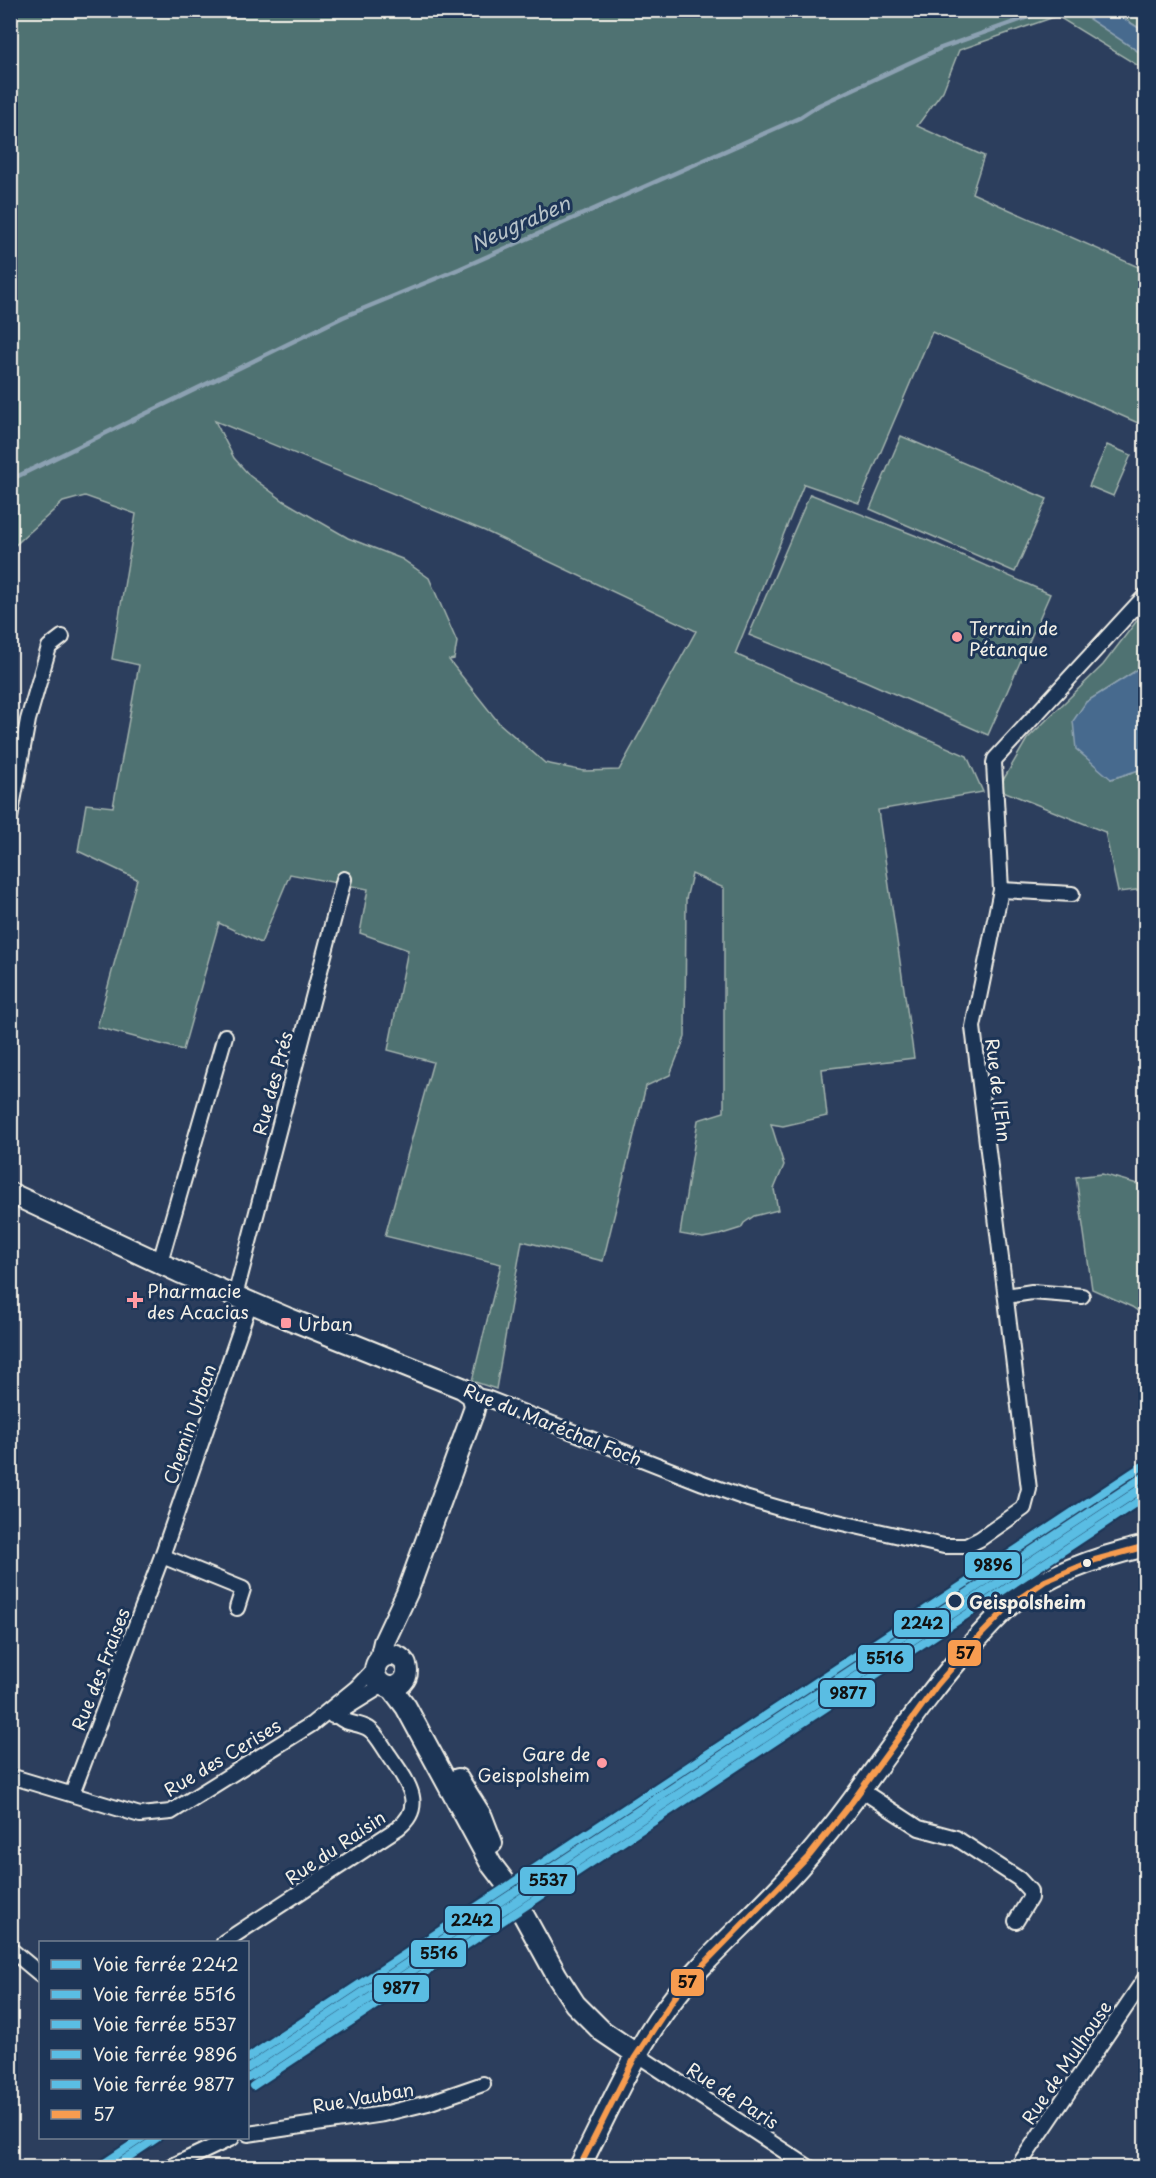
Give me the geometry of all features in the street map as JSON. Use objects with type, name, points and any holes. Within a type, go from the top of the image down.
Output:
[{"type":"main road","name":"Rue du Maréchal Foch","points":[[10,1193],[242,1299],[462,1388],[472,1395]]},
{"type":"main road","points":[[472,1395],[475,1405],[473,1413],[407,1593],[395,1616],[389,1673],[491,1864],[507,1885],[575,2004],[602,2031],[636,2054]]},
{"type":"main road","points":[[579,2168],[636,2054],[684,1985],[800,1867],[861,1790],[941,1678],[987,1628],[1027,1592],[1071,1570],[1146,1546]]},
{"type":"street","name":"Rue de l'Ehn","points":[[959,1547],[973,1544],[1024,1508],[1029,1489],[973,1027],[1001,891],[995,759],[1146,595]]},
{"type":"street","points":[[10,818],[28,720],[49,647],[62,637]]},
{"type":"street","name":"Rue des Prés","points":[[242,1299],[344,879]]},
{"type":"street","points":[[1001,891],[1072,894]]},
{"type":"street","points":[[160,1262],[225,1036]]},
{"type":"street","points":[[1006,1296],[1032,1292],[1082,1296]]},
{"type":"street","name":"Chemin Urban","points":[[162,1556],[242,1299]]},
{"type":"street","name":"Rue du Maréchal Foch","points":[[472,1395],[486,1398],[703,1484],[748,1499],[837,1522],[944,1546],[959,1547]]},
{"type":"street","points":[[162,1556],[243,1589],[237,1608]]},
{"type":"street","name":"Rue des Fraises","points":[[72,1794],[162,1556]]},
{"type":"street","name":"Rue des Cerises","points":[[312,1724],[336,1714],[389,1673]]},
{"type":"street","name":"Rue des Cerises","points":[[10,1776],[140,1815],[171,1812],[312,1724],[356,1688],[389,1673]]},
{"type":"street","name":"Rue du Raisin","points":[[226,1941],[398,1827],[409,1816],[413,1801],[410,1789],[372,1731],[344,1721],[336,1714]]},
{"type":"street","points":[[861,1790],[919,1828],[956,1838],[1019,1879],[1030,1891],[1030,1898],[1016,1921]]},
{"type":"street","points":[[10,1949],[39,1973]]},
{"type":"street","name":"Rue de Mulhouse","points":[[1017,2168],[1146,1977]]},
{"type":"street","name":"Rue de Paris","points":[[636,2054],[810,2168]]},
{"type":"street","name":"Rue Vauban","points":[[249,2134],[383,2114],[428,2103],[483,2084]]},
{"type":"street","points":[[174,2167],[230,2139]]},
{"type":"green space","points":[[1077,10],[1145,56],[1145,70],[1057,16],[959,50],[943,91],[917,126],[984,156],[972,193],[1145,270],[1145,426],[932,332],[859,503],[804,484],[735,654],[967,756],[983,792],[878,810],[914,1058],[822,1069],[827,1116],[783,1126],[771,1124],[784,1165],[774,1189],[778,1210],[754,1216],[741,1228],[719,1235],[703,1238],[680,1234],[698,1120],[724,1112],[724,888],[692,874],[686,899],[685,1037],[670,1075],[646,1086],[603,1261],[522,1241],[496,1389],[472,1381],[501,1264],[385,1236],[433,1062],[388,1050],[408,950],[360,933],[368,889],[290,874],[261,943],[219,923],[183,1050],[97,1027],[137,879],[78,851],[86,804],[113,807],[139,665],[112,659],[136,514],[85,496],[63,502],[11,549],[10,11]],"holes":[[[215,421],[485,531],[696,631],[619,770],[584,771],[545,763],[499,723],[449,660],[454,659],[457,642],[429,578],[402,559],[348,538],[284,501],[250,476],[234,458]]]},
{"type":"green space","points":[[1112,11],[1145,11],[1145,32]]},
{"type":"green space","points":[[901,436],[1047,499],[1015,572],[870,509]]},
{"type":"green space","points":[[1107,445],[1131,455],[1113,496],[1089,486]]},
{"type":"green space","points":[[810,494],[927,540],[1050,594],[988,735],[865,681],[749,635]]},
{"type":"green space","points":[[1145,610],[1145,665],[1086,702],[1111,779],[1145,768],[1145,889],[1118,892],[1105,832],[998,789],[1027,739],[1103,665]]},
{"type":"green space","points":[[1102,1174],[1145,1186],[1145,1316],[1132,1307],[1092,1289],[1076,1177]]},
{"type":"water","points":[[1077,11],[1112,11],[1145,32],[1145,56]]},
{"type":"water","points":[[1145,665],[1145,768],[1111,779],[1076,749],[1073,721],[1086,702]]},
{"type":"waterway","name":"Neugraben","points":[[10,480],[343,317],[459,269],[799,118],[819,105],[941,48],[1048,10]]},
{"type":"rail line","name":"9896","points":[[249,2057],[1141,1467]]},
{"type":"rail line","name":"2242","points":[[249,2067],[1146,1475]]},
{"type":"rail line","name":"5537","points":[[249,2077],[1146,1485]]},
{"type":"rail line","name":"5516","points":[[253,2076],[1146,1486]]},
{"type":"rail line","name":"9877","points":[[253,2086],[1146,1496]]},
{"type":"rail line","name":"2242","points":[[97,2168],[140,2139]]},
{"type":"rail line","name":"5537","points":[[112,2168],[156,2139]]},
{"type":"transit line","name":"57","points":[[579,2168],[634,2059],[674,1998],[700,1968],[810,1855],[852,1802],[937,1685],[975,1641],[1010,1605],[1045,1581],[1095,1560],[1146,1546]]},
{"type":"place","name":"Terrain de Pétanque","points":[[957,637]]},
{"type":"place","name":"Pharmacie des Acacias","points":[[135,1300]]},
{"type":"place","name":"Urban","points":[[286,1323]]},
{"type":"place","name":"Geispolsheim","points":[[955,1601]]},
{"type":"place","name":"Gare de Geispolsheim","points":[[602,1763]]}]
